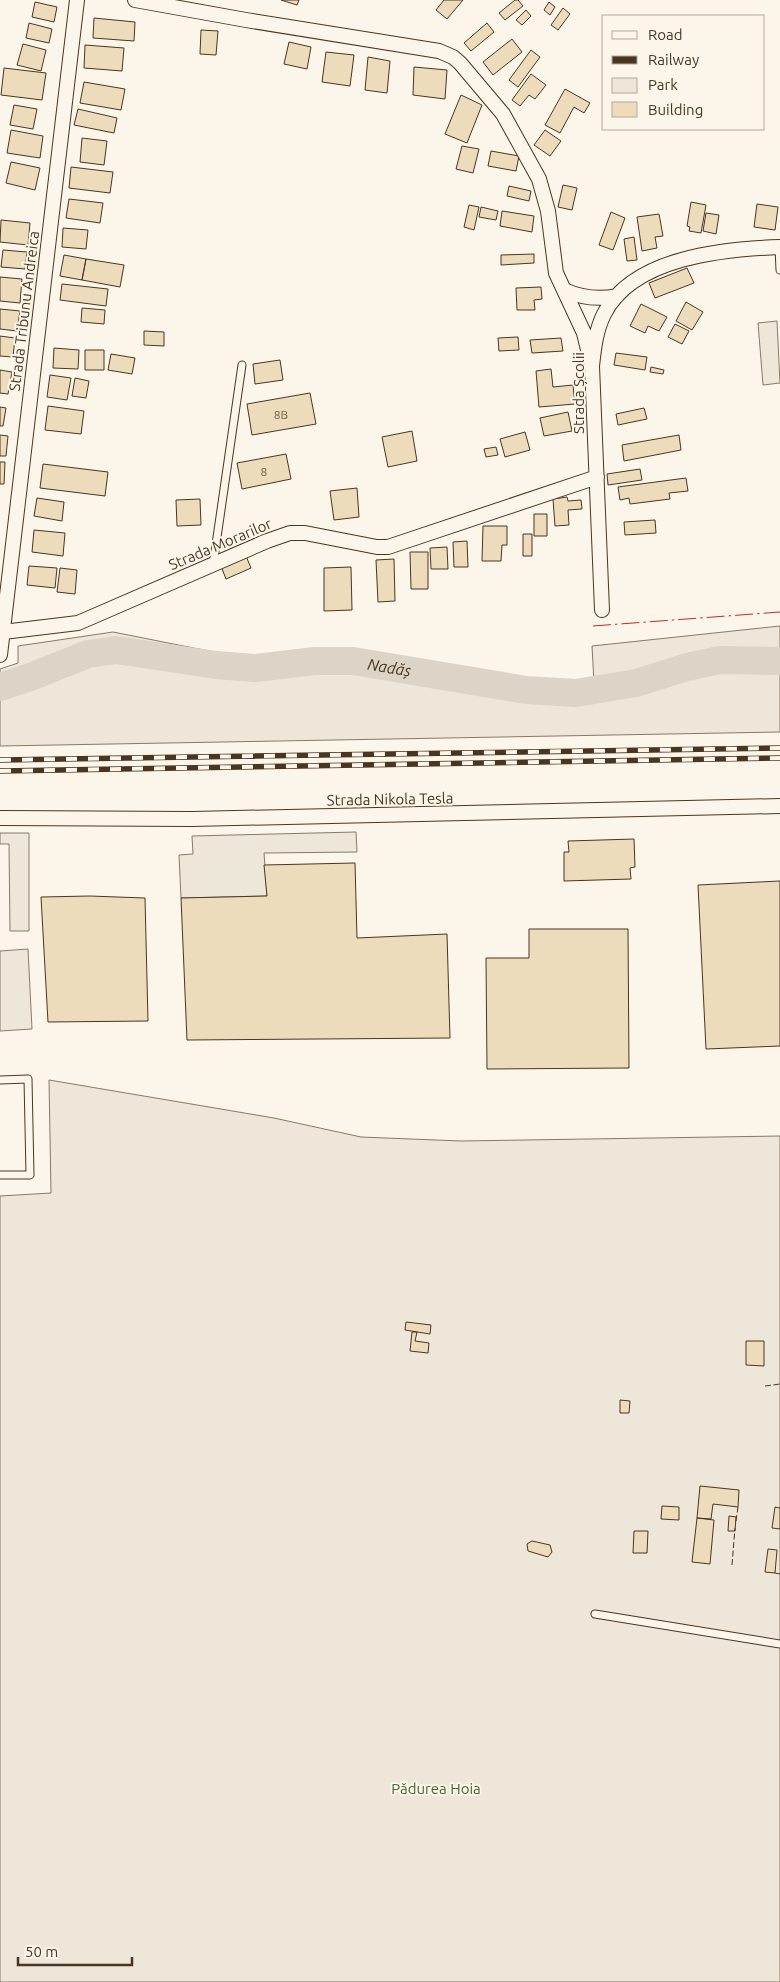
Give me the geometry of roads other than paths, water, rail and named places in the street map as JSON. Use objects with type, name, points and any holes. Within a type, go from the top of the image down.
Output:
[{"type":"street","name":"Strada Tribunu Andreica","points":[[0,655],[77,0]]},
{"type":"street","points":[[135,0],[246,20],[439,50],[453,57],[503,114],[539,179],[548,211],[556,273],[584,333],[592,366]]},
{"type":"street","name":"Strada Școlii","points":[[602,610],[592,366],[594,346],[600,323],[617,296],[647,274],[695,256],[730,250],[780,246]]},
{"type":"street","points":[[564,290],[587,298],[604,299],[617,296]]},
{"type":"street","name":"Strada Morarilor","points":[[3,632],[78,623],[212,564],[290,533],[305,533],[377,546],[388,546],[597,477]]},
{"type":"street","name":"Strada Nikola Tesla","points":[[0,818],[192,819],[780,806]]},
{"type":"lane","points":[[780,246],[780,270]]},
{"type":"lane","points":[[212,564],[242,365]]},
{"type":"lane","points":[[0,1080],[28,1079],[30,1175],[0,1175]]},
{"type":"lane","points":[[595,1614],[780,1644]]},
{"type":"waterway","name":"Nadăș","points":[[0,687],[88,654],[116,650],[216,665],[255,668],[315,661],[353,661],[526,690],[576,693],[636,683],[687,667],[720,660],[780,661]]},
{"type":"railway","points":[[0,760],[780,748]]},
{"type":"railway","points":[[0,771],[780,758]]},
{"type":"park label","name":"Pădurea Hoia","points":[[436,1788]]}]
